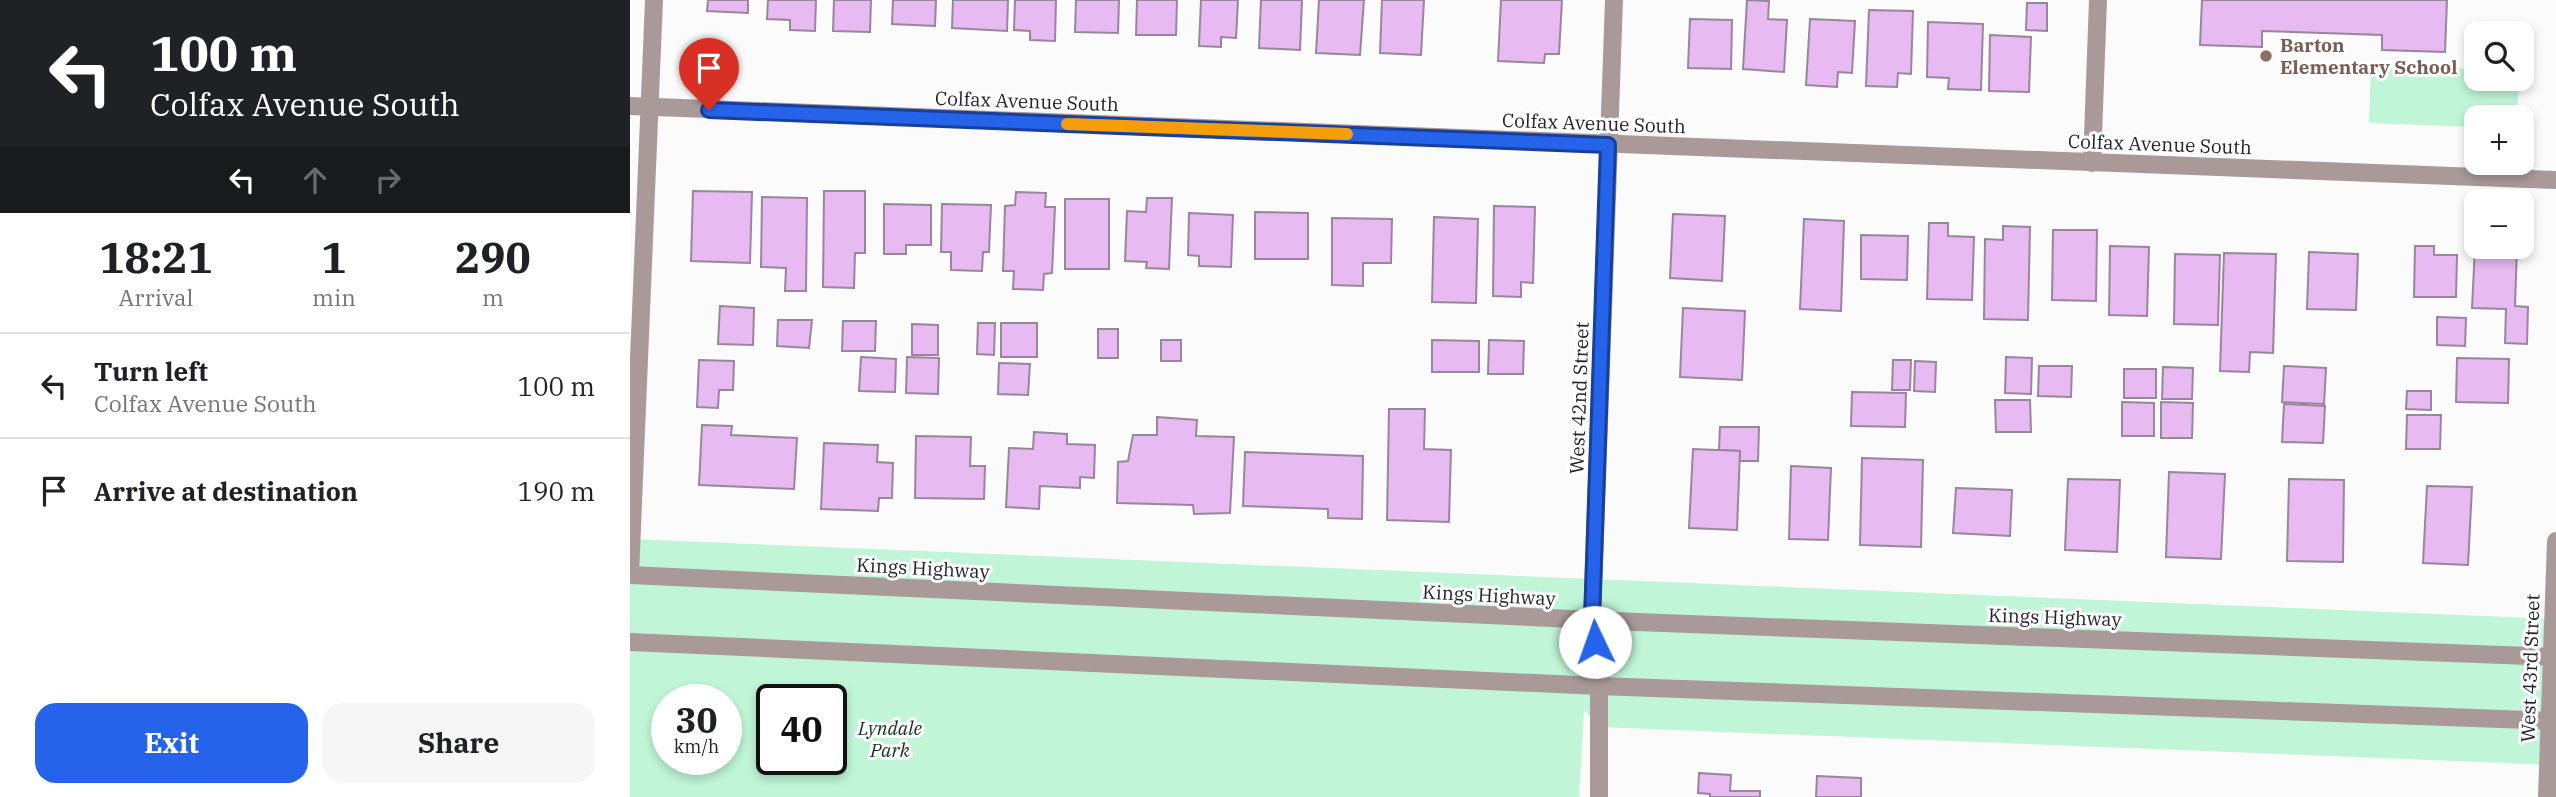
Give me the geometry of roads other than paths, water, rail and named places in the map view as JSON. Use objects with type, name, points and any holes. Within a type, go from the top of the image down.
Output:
[{"type":"street","points":[[630,575],[654,0]]},
{"type":"street","name":"West 42nd Street","points":[[1599,797],[1600,686],[1592,620],[1614,0]]},
{"type":"street","points":[[2092,163],[2098,0]]},
{"type":"street","name":"Colfax Avenue South","points":[[630,106],[2556,180]]},
{"type":"street","name":"West 43rd Street","points":[[2547,797],[2553,721],[2556,541]]},
{"type":"street","name":"Kings Highway","points":[[630,575],[1592,620],[2554,657]]},
{"type":"street","points":[[630,642],[1600,686],[2553,721]]},
{"type":"place","name":"Barton Elementary School","points":[[2266,56]]},
{"type":"park label","name":"Lyndale Park","points":[[890,739]]}]
